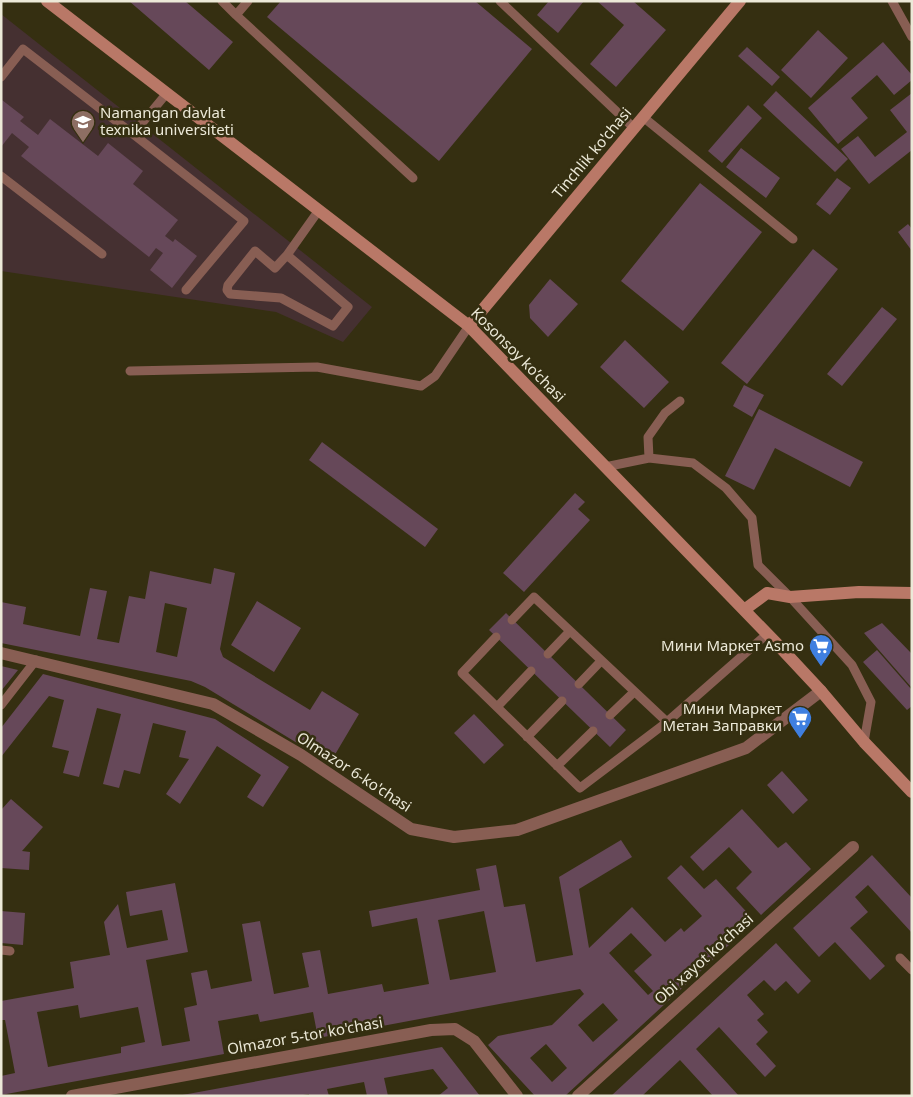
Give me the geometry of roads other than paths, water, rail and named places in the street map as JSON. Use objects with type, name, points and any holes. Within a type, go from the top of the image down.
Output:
[{"type":"main road","name":"Kosonsoy ko’chasi","points":[[48,1],[469,326],[767,634],[821,691],[864,742],[912,792]]},
{"type":"main road","name":"Tinchlik ko'chasi","points":[[469,326],[740,1]]},
{"type":"main road","points":[[744,610],[767,593],[790,597],[859,592],[912,593]]},
{"type":"street","name":"Olmazor 6-ko'chasi","points":[[1,653],[213,704],[301,756],[412,829],[454,838],[516,830],[746,748],[821,691]]},
{"type":"street","name":"Obi xayot koʻchasi","points":[[578,1096],[853,847]]},
{"type":"street","name":"Olmazor 5-tor ko'chasi","points":[[72,1096],[431,1030],[455,1029],[474,1041],[516,1096]]},
{"type":"lane","points":[[222,1],[413,178]]},
{"type":"lane","points":[[236,15],[248,1]]},
{"type":"lane","points":[[500,1],[634,128]]},
{"type":"lane","points":[[892,1],[912,37]]},
{"type":"lane","points":[[1,77],[23,49],[244,221],[186,290]]},
{"type":"lane","points":[[133,134],[167,93]]},
{"type":"lane","points":[[644,117],[793,239]]},
{"type":"lane","points":[[1,176],[102,254]]},
{"type":"lane","points":[[286,255],[348,307],[333,326],[281,298],[230,294],[227,290],[228,285],[255,251],[275,268],[319,210]]},
{"type":"lane","points":[[130,371],[317,367],[422,386],[434,376],[469,326]]},
{"type":"lane","points":[[649,458],[648,437],[665,413],[680,401]]},
{"type":"lane","points":[[605,467],[649,458],[694,463],[726,488],[752,518],[758,565],[852,665],[871,702],[864,742]]},
{"type":"lane","points":[[512,620],[534,597],[666,722]]},
{"type":"lane","points":[[548,654],[570,631]]},
{"type":"lane","points":[[496,637],[462,673],[580,788],[666,722],[767,634]]},
{"type":"lane","points":[[1,705],[36,660]]},
{"type":"lane","points":[[579,684],[601,661]]},
{"type":"lane","points":[[497,707],[531,671]]},
{"type":"lane","points":[[610,714],[634,692]]},
{"type":"lane","points":[[527,736],[562,701]]},
{"type":"lane","points":[[557,766],[593,731]]},
{"type":"lane","points":[[900,958],[912,970]]},
{"type":"place","name":"Namangan davlat texnika universiteti","points":[[83,143]]},
{"type":"place","name":"Мини Маркет Asmo","points":[[821,667]]},
{"type":"place","name":"Мини Маркет Метан Заправки","points":[[800,739]]}]
